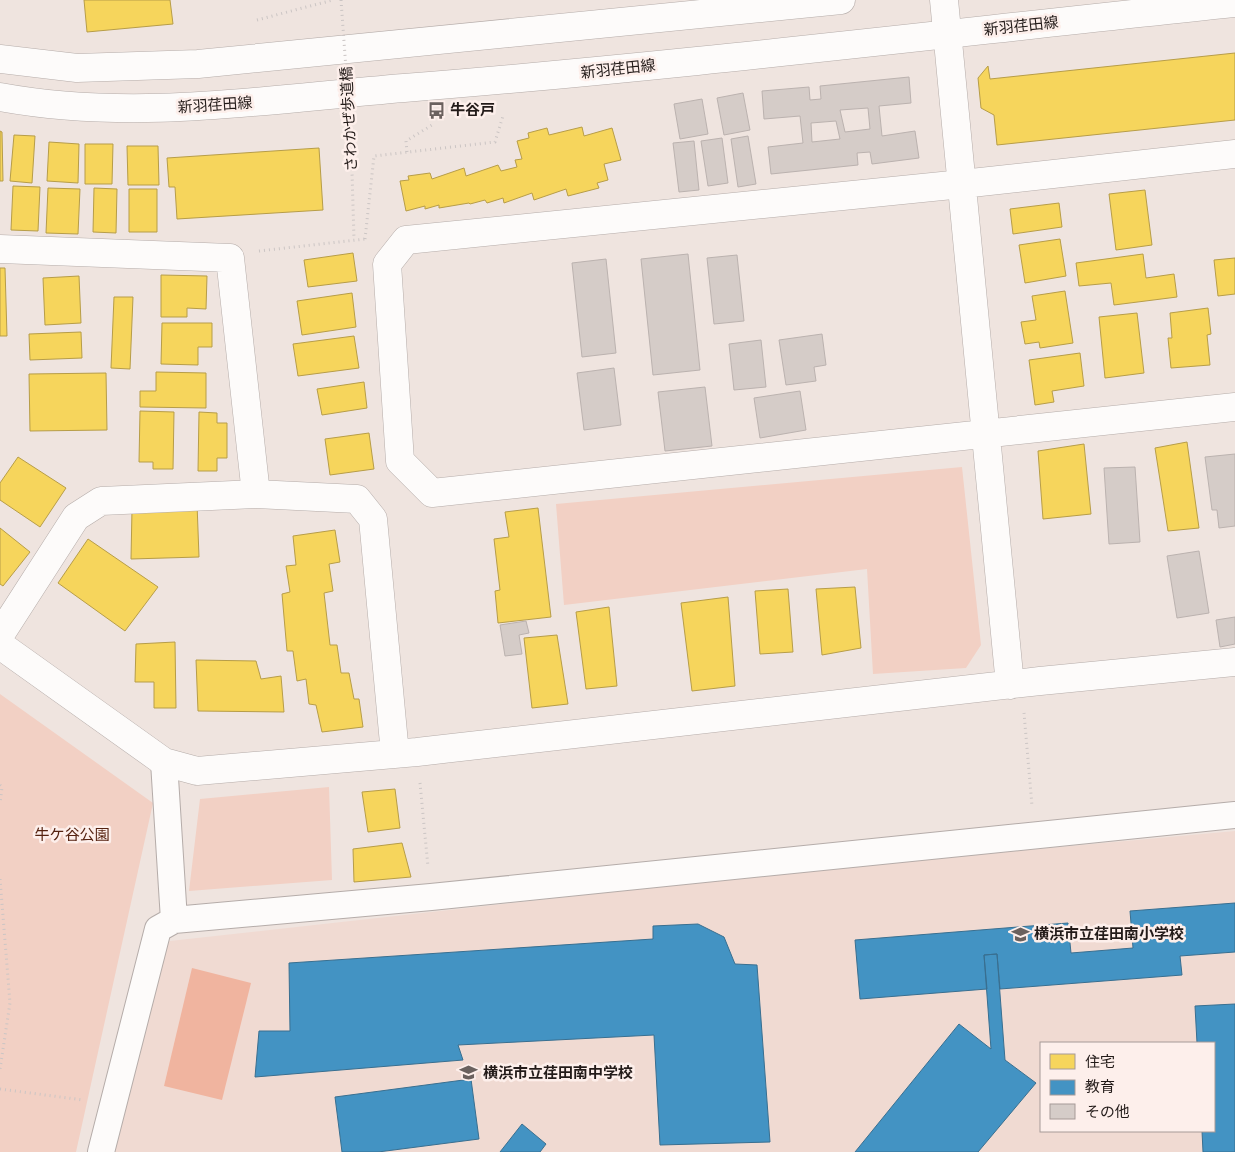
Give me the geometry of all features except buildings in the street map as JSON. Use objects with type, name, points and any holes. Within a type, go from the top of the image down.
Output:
[{"type":"street","points":[[0,59],[76,68],[198,64],[841,0]]},
{"type":"street","points":[[944,0],[987,433],[1016,684]]},
{"type":"street","name":"新羽荏田線","points":[[0,97],[97,109],[199,108],[378,90],[555,76],[1235,4]]},
{"type":"street","points":[[1235,154],[962,184],[406,240],[387,264],[400,461],[432,493],[1235,407]]},
{"type":"street","points":[[0,249],[230,258],[256,494]]},
{"type":"street","points":[[0,635],[76,518],[101,501],[256,494],[357,499],[373,519],[406,753]]},
{"type":"street","points":[[0,645],[164,762],[197,771],[406,753],[1016,684],[1235,662]]},
{"type":"street","points":[[164,762],[174,920]]},
{"type":"street","points":[[101,1152],[158,929],[174,920],[430,897],[1235,815]]},
{"type":"path","points":[[257,20],[333,0]]},
{"type":"path","name":"さわかぜ歩道橋","points":[[340,0],[351,138],[354,239]]},
{"type":"path","points":[[364,239],[374,156],[495,142],[503,116]]},
{"type":"path","points":[[407,152],[406,141],[432,125]]},
{"type":"path","points":[[230,258],[266,249],[354,239],[406,240]]},
{"type":"path","points":[[1016,684],[1034,836]]},
{"type":"path","points":[[406,753],[430,897]]},
{"type":"path","points":[[0,785],[2,787],[0,804]]},
{"type":"path","points":[[0,879],[10,1003],[0,1069]]},
{"type":"path","points":[[0,1089],[113,1104]]},
{"type":"shaded area","points":[[1235,831],[1235,1152],[108,1152],[161,942],[799,871]]},
{"type":"shaded area","points":[[192,968],[251,983],[222,1100],[164,1086]]},
{"type":"green space","points":[[962,467],[981,645],[966,668],[873,674],[867,569],[564,605],[556,504]]},
{"type":"green space","name":"牛ケ谷公園","points":[[0,694],[153,803],[76,1152],[0,1152]]},
{"type":"green space","points":[[329,787],[332,880],[189,891],[200,799]]},
{"type":"place","name":"牛谷戸","points":[[436,110]]},
{"type":"place","name":"横浜市立荏田南小学校","points":[[1020,934]]},
{"type":"place","name":"横浜市立荏田南中学校","points":[[469,1073]]}]
